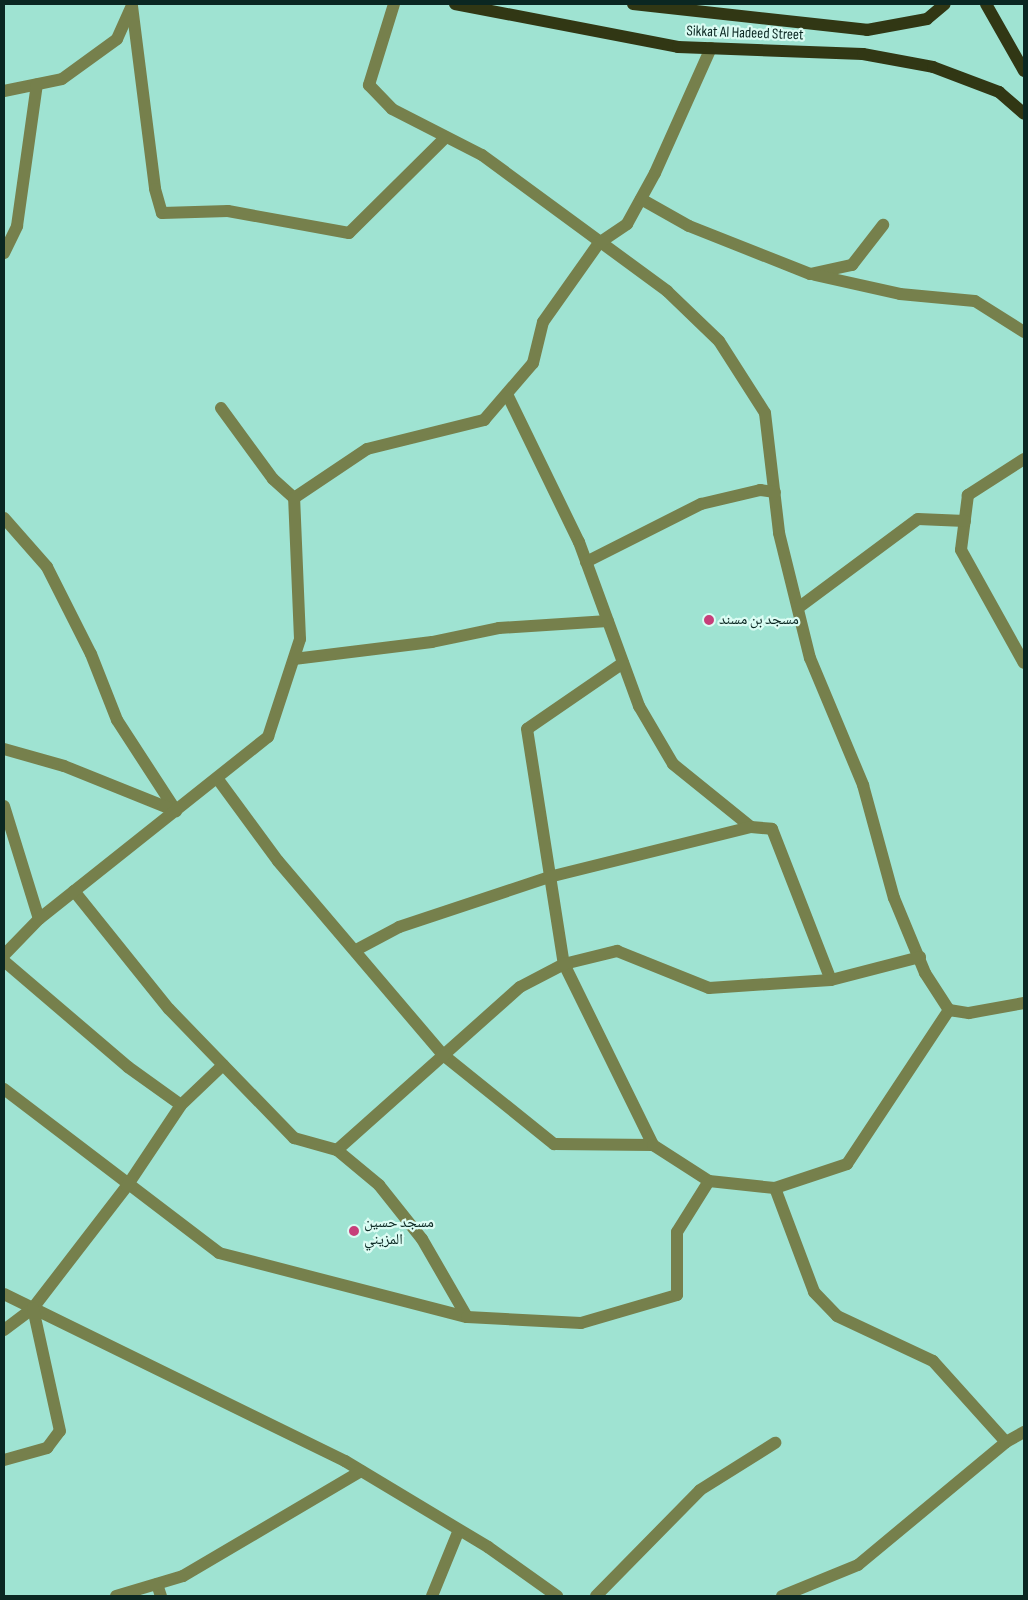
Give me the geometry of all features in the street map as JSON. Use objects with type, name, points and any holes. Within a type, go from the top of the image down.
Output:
[{"type":"main road","name":"Sikkat Al Hadeed Street","points":[[455,4],[678,47],[863,54],[932,67],[999,92],[1024,114]]},
{"type":"main road","name":"Sikkat Al Hadeed Street","points":[[633,4],[867,30],[927,19],[945,4]]},
{"type":"main road","points":[[986,4],[1024,71]]},
{"type":"street","points":[[394,4],[369,85],[392,109],[482,155],[599,243],[667,291],[719,341],[765,414],[779,533],[810,658],[863,785],[894,898],[925,973],[949,1010],[969,1013],[1024,1003]]},
{"type":"street","points":[[133,5],[155,189],[162,213],[228,211],[349,233],[446,137]]},
{"type":"street","points":[[4,91],[62,79],[117,38],[133,5]]},
{"type":"street","points":[[294,498],[367,449],[484,420],[532,363],[543,322],[599,243],[627,224],[641,199],[711,48]]},
{"type":"street","points":[[4,253],[17,226],[37,84]]},
{"type":"street","points":[[641,199],[689,226],[810,274],[900,294],[975,301],[1024,332]]},
{"type":"street","points":[[810,274],[852,265],[883,225]]},
{"type":"street","points":[[507,394],[586,562],[639,706],[673,764],[751,827]]},
{"type":"street","points":[[4,956],[39,919],[268,737],[300,639],[294,498],[272,479],[221,408]]},
{"type":"street","points":[[1024,460],[968,495],[961,550],[1024,663]]},
{"type":"street","points":[[586,562],[701,504],[760,490],[775,492]]},
{"type":"street","points":[[4,518],[47,567],[92,654],[117,720],[176,811]]},
{"type":"street","points":[[798,608],[918,519],[965,521]]},
{"type":"street","points":[[294,659],[432,642],[499,628],[608,621]]},
{"type":"street","points":[[623,663],[527,729],[564,964],[653,1145],[708,1181],[775,1188],[847,1164],[949,1010]]},
{"type":"street","points":[[4,749],[64,766],[176,811]]},
{"type":"street","points":[[217,778],[278,861],[356,950],[442,1054],[554,1144],[653,1145]]},
{"type":"street","points":[[4,806],[39,919]]},
{"type":"street","points":[[356,950],[399,927],[550,878],[751,827],[772,829],[831,980]]},
{"type":"street","points":[[74,891],[169,1009],[294,1138],[337,1150],[379,1184],[416,1231],[467,1317]]},
{"type":"street","points":[[337,1150],[442,1054],[520,987],[564,964],[617,951],[709,988],[831,980],[920,957]]},
{"type":"street","points":[[4,961],[128,1067],[181,1106]]},
{"type":"street","points":[[4,1330],[33,1308],[127,1186],[181,1106],[223,1065]]},
{"type":"street","points":[[4,1089],[127,1186],[219,1253],[467,1317],[580,1323],[677,1295],[677,1232],[708,1181]]},
{"type":"street","points":[[775,1188],[814,1292],[837,1316],[933,1361],[1006,1442]]},
{"type":"street","points":[[4,1294],[360,1471],[459,1530],[557,1596]]},
{"type":"street","points":[[4,1460],[47,1448],[60,1431],[33,1308]]},
{"type":"street","points":[[782,1596],[858,1565],[1006,1442],[1024,1432]]},
{"type":"street","points":[[596,1596],[700,1490],[775,1443]]},
{"type":"street","points":[[116,1596],[159,1590],[360,1471]]},
{"type":"street","points":[[432,1596],[459,1530]]},
{"type":"place","name":"مسجد بن مسند","points":[[709,620]]},
{"type":"place","name":"مسجد حسين المزيني","points":[[354,1231]]}]
